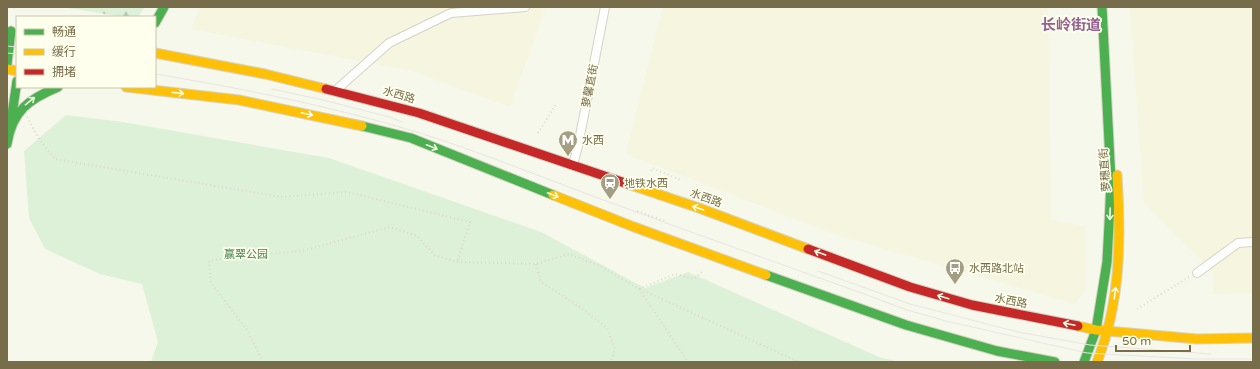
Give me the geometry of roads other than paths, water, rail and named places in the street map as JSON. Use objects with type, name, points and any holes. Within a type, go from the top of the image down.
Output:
[{"type":"main road","points":[[156,21],[164,7]]},
{"type":"main road","name":"萝穗直街","points":[[1084,362],[1096,330],[1107,262],[1111,180],[1102,7]]},
{"type":"main road","name":"萝穗直街","points":[[1097,362],[1108,331],[1113,308],[1118,268],[1119,211],[1109,7]]},
{"type":"main road","points":[[7,64],[12,31]]},
{"type":"main road","name":"水西路","points":[[156,54],[265,74],[369,99],[419,113],[699,208],[910,287],[972,305],[1096,330],[1197,339],[1253,338]]},
{"type":"main road","points":[[7,144],[16,87]]},
{"type":"main road","points":[[10,126],[26,103],[37,96],[56,88]]},
{"type":"main road","points":[[135,88],[239,100],[345,122],[411,138],[634,227],[906,325],[997,352],[1055,362]]},
{"type":"street","points":[[335,91],[388,43],[451,13],[464,9],[524,7]]},
{"type":"street","name":"萝馨直街","points":[[573,165],[605,7]]},
{"type":"street","points":[[1197,273],[1238,244],[1253,242]]},
{"type":"tram line","points":[[7,46],[16,47]]},
{"type":"tram line","points":[[7,53],[16,54]]},
{"type":"tram line","points":[[156,74],[214,84],[300,102],[357,115],[414,131],[470,150],[641,214],[907,310],[946,321],[1087,353],[1195,359],[1253,359]]},
{"type":"tram line","points":[[272,89],[323,100],[389,117],[402,122]]},
{"type":"tram line","points":[[818,271],[910,304],[1018,332],[1090,345],[1211,354]]},
{"type":"place","name":"水西","points":[[568,157]]},
{"type":"place","name":"地铁水西","points":[[610,200]]},
{"type":"place","name":"水西路北站","points":[[955,285]]},
{"type":"district","name":"长岭街道","points":[[1071,25]]},
{"type":"park label","name":"赢翠公园","points":[[246,254]]}]
